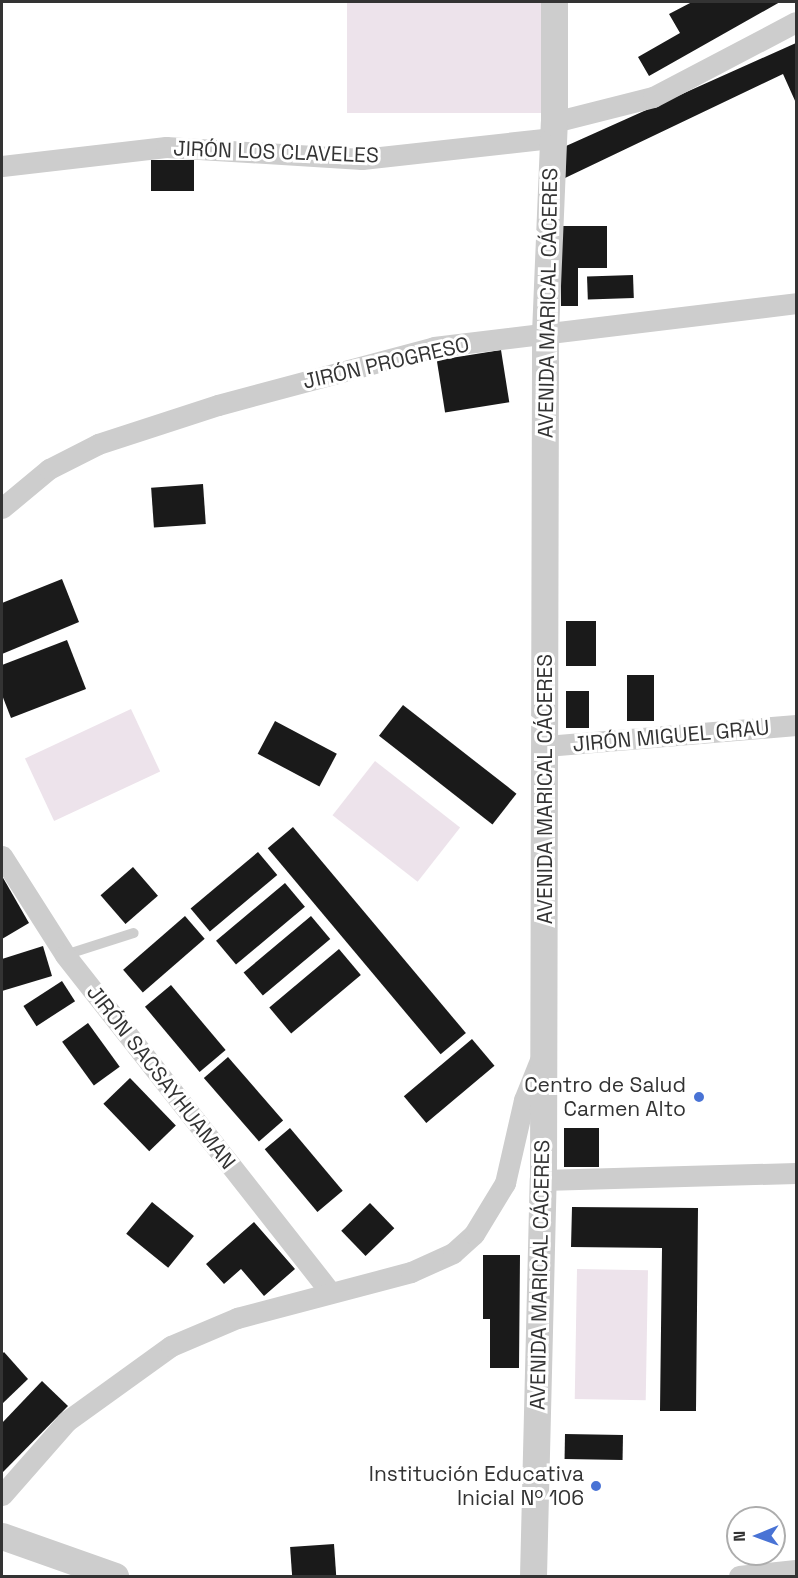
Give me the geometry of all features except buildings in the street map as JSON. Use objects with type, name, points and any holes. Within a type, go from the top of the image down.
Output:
[{"type":"street","name":"AVENIDA MARICAL CÁCERES","points":[[533,1576],[543,1180],[546,746],[545,333],[553,130],[554,2]]},
{"type":"street","name":"JIRÓN LOS CLAVELES","points":[[2,166],[166,147],[362,159],[553,130],[653,97],[796,22]]},
{"type":"street","name":"JIRÓN PROGRESO","points":[[2,508],[49,469],[109,440],[218,405],[434,347],[796,303]]},
{"type":"street","name":"JIRÓN MIGUEL GRAU","points":[[546,746],[796,725]]},
{"type":"street","name":"JIRÓN SACSAYHUAMAN","points":[[2,856],[65,955],[330,1292]]},
{"type":"street","points":[[2,1495],[66,1421],[171,1346],[237,1318],[411,1272],[453,1253],[474,1234],[505,1183],[524,1100],[544,1052]]},
{"type":"street","points":[[543,1180],[796,1173]]},
{"type":"street","points":[[2,1536],[115,1576]]},
{"type":"street","points":[[739,1576],[796,1570]]},
{"type":"lane","points":[[65,955],[135,933]]},
{"type":"shaded area","points":[[347,2],[541,2],[541,113],[347,113]]},
{"type":"shaded area","points":[[131,709],[160,772],[54,821],[25,758]]},
{"type":"shaded area","points":[[375,761],[460,827],[418,882],[333,815]]},
{"type":"shaded area","points":[[577,1269],[648,1270],[646,1400],[575,1399]]},
{"type":"place","name":"Centro de Salud Carmen Alto","points":[[699,1097]]},
{"type":"place","name":"Institución Educativa Inicial Nº 106","points":[[596,1486]]}]
